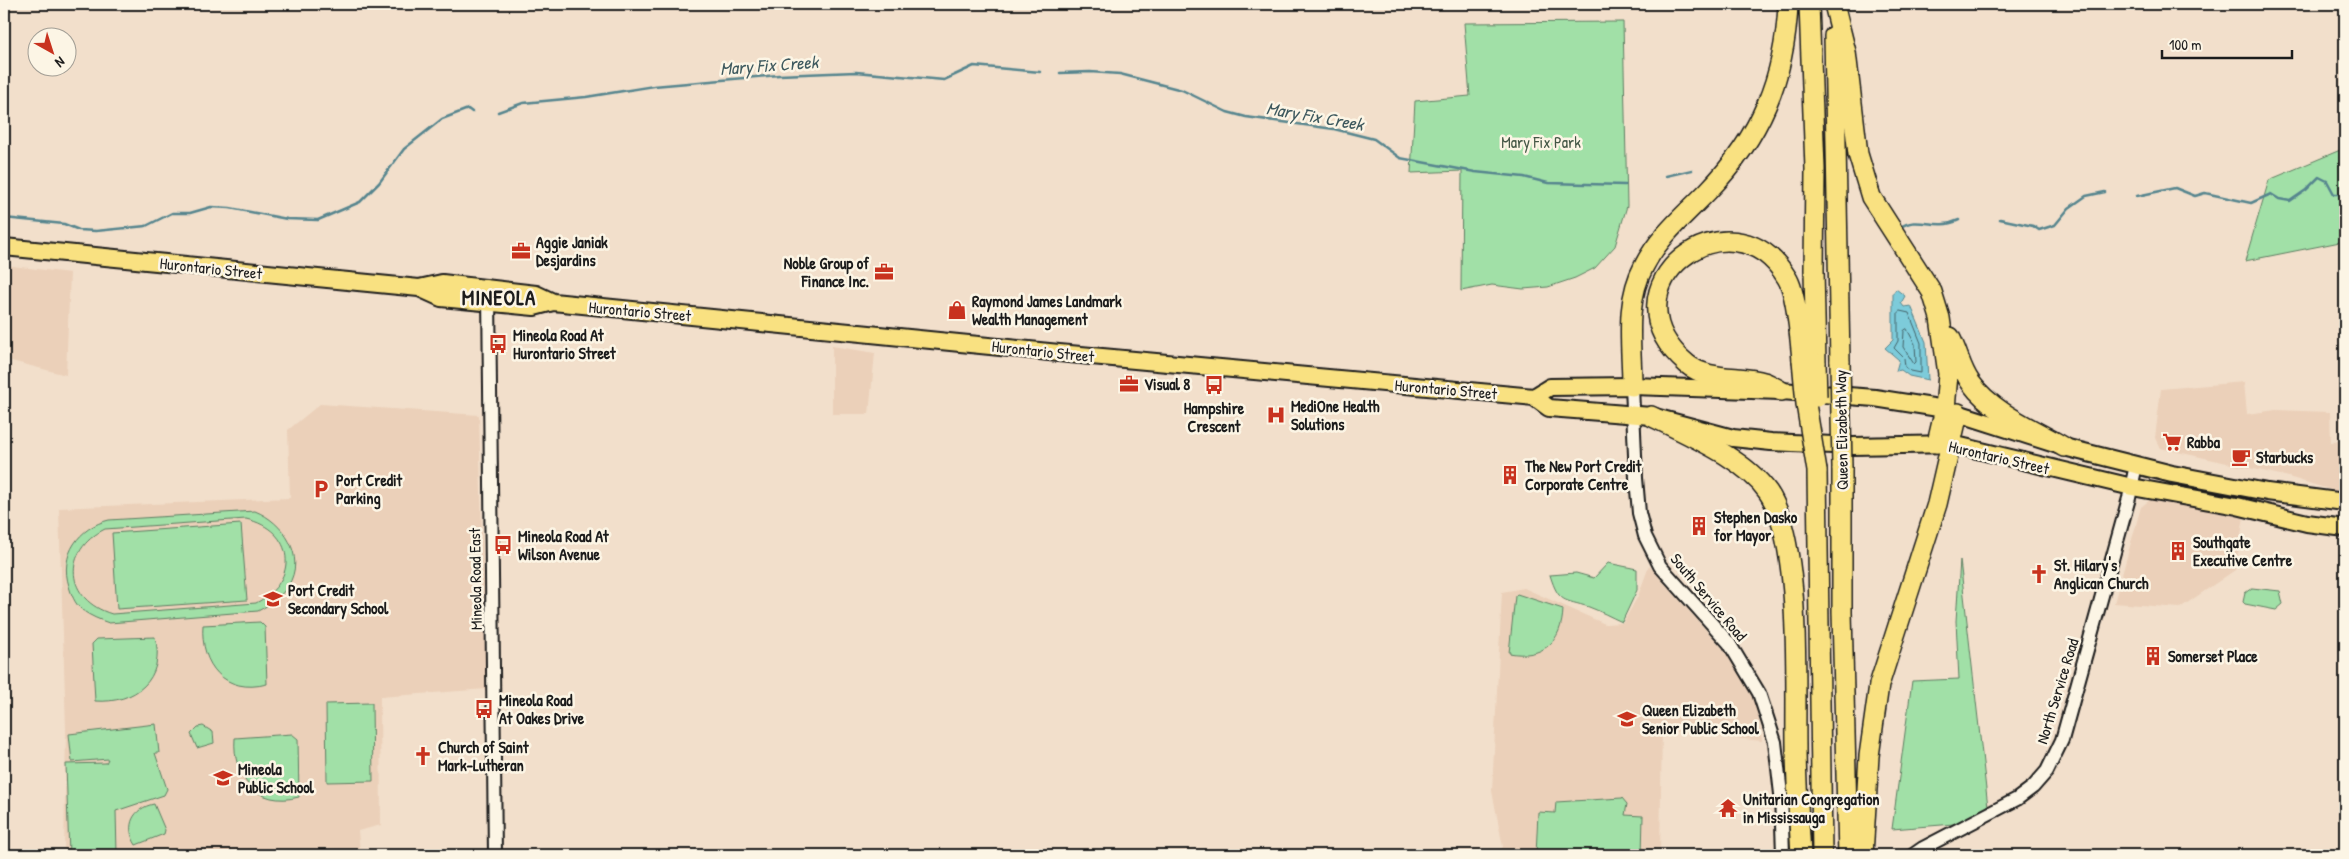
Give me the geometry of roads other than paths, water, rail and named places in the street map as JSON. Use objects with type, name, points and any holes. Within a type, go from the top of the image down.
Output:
[{"type":"highway","points":[[1632,386],[1631,305],[1643,267],[1663,236],[1730,168],[1748,142],[1772,97],[1783,52],[1788,4]]},
{"type":"highway","name":"Queen Elizabeth Way","points":[[1809,4],[1814,169],[1814,270],[1809,361],[1817,470],[1822,855]]},
{"type":"highway","points":[[1834,4],[1846,52],[1858,154],[1871,197],[1932,292],[1940,318],[1970,382],[1981,395],[2003,411],[2064,447]]},
{"type":"highway","name":"Queen Elizabeth Way","points":[[1834,4],[1842,468],[1842,612],[1848,855]]},
{"type":"highway","points":[[1781,391],[1764,382],[1706,372],[1689,366],[1677,355],[1664,337],[1657,308],[1659,291],[1669,269],[1687,252],[1710,243],[1731,241],[1751,245],[1764,253],[1774,260],[1788,280],[1809,361]]},
{"type":"highway","points":[[1862,855],[1869,756],[1879,685],[1937,504],[1944,444],[1952,411],[1940,318]]},
{"type":"highway","points":[[1651,416],[1710,446],[1747,470],[1768,492],[1783,525],[1792,585],[1801,855]]},
{"type":"main road","name":"Hurontario Street","points":[[4,247],[418,288],[442,283],[489,296],[536,294],[552,302],[1059,353],[1534,397],[1548,408],[1651,416],[1733,438],[1771,442],[1853,446],[1944,444],[2132,487],[2237,506],[2307,523],[2345,528]]},
{"type":"main road","name":"Hurontario Street","points":[[1534,397],[1550,387],[1632,386],[1781,391],[1875,398],[1952,411],[2064,447],[2136,465],[2267,492],[2345,502]]},
{"type":"street","name":"Mineola Road East","points":[[489,296],[495,855]]},
{"type":"street","name":"South Service Road","points":[[1632,386],[1632,414],[1639,513],[1650,547],[1660,566],[1730,643],[1759,693],[1776,742],[1781,794],[1783,855]]},
{"type":"street","name":"North Service Road","points":[[1913,855],[2018,799],[2033,787],[2047,771],[2062,740],[2132,487],[2136,465]]},
{"type":"water","points":[[1896,289],[1905,296],[1901,303],[1904,307],[1911,306],[1926,342],[1928,380],[1909,376],[1901,370],[1896,371],[1899,360],[1885,348],[1893,340],[1893,293]]},
{"type":"waterway","name":"Mary Fix Creek","points":[[498,112],[523,103],[586,97],[654,86],[779,75],[856,72],[944,80],[974,66],[1040,72]]},
{"type":"waterway","name":"Mary Fix Creek","points":[[1060,73],[1120,74],[1182,90],[1227,112],[1246,117],[1334,129],[1374,139],[1400,158],[1475,172],[1524,177],[1548,183],[1625,185]]},
{"type":"waterway","name":"Mary Fix Creek","points":[[4,218],[64,224],[79,230],[96,231],[146,226],[172,213],[190,213],[211,207],[230,208],[287,219],[318,220],[360,202],[379,183],[404,149],[442,119],[468,109],[472,112]]},
{"type":"waterway","name":"Mary Fix Creek","points":[[1666,176],[1692,170]]},
{"type":"waterway","name":"Mary Fix Creek","points":[[2137,196],[2175,188],[2195,196],[2205,193],[2251,203],[2271,194],[2279,199],[2290,201],[2306,190],[2319,177],[2327,181],[2334,194],[2345,194]]},
{"type":"waterway","name":"Mary Fix Creek","points":[[2000,219],[2033,226],[2039,230],[2055,225],[2069,208],[2086,196],[2105,192]]},
{"type":"waterway","name":"Mary Fix Creek","points":[[1899,228],[1906,224],[1920,222],[1942,224],[1959,220]]},
{"type":"place","name":"Aggie Janiak Desjardins","points":[[521,251]]},
{"type":"place","name":"Noble Group of Finance Inc.","points":[[884,272]]},
{"type":"place","name":"Raymond James Landmark Wealth Management","points":[[957,310]]},
{"type":"place","name":"Mineola Road At Hurontario Street","points":[[498,344]]},
{"type":"place","name":"Visual 8","points":[[1129,384]]},
{"type":"place","name":"Hampshire Crescent","points":[[1214,385]]},
{"type":"place","name":"MediOne Health Solutions","points":[[1276,415]]},
{"type":"place","name":"Rabba","points":[[2172,442]]},
{"type":"place","name":"Starbucks","points":[[2241,457]]},
{"type":"place","name":"The New Port Credit Corporate Centre","points":[[1510,475]]},
{"type":"place","name":"Port Credit Parking","points":[[321,489]]},
{"type":"place","name":"Stephen Dasko for Mayor","points":[[1699,526]]},
{"type":"place","name":"Mineola Road At Wilson Avenue","points":[[503,545]]},
{"type":"place","name":"Southgate Executive Centre","points":[[2178,551]]},
{"type":"place","name":"St. Hilary's Anglican Church","points":[[2039,574]]},
{"type":"place","name":"Port Credit Secondary School","points":[[273,599]]},
{"type":"place","name":"Somerset Place","points":[[2153,656]]},
{"type":"place","name":"Mineola Road At Oakes Drive","points":[[484,709]]},
{"type":"place","name":"Queen Elizabeth Senior Public School","points":[[1627,719]]},
{"type":"place","name":"Church of Saint Mark-Lutheran","points":[[423,756]]},
{"type":"place","name":"Mineola Public School","points":[[223,778]]},
{"type":"place","name":"Unitarian Congregation in Mississauga","points":[[1728,808]]},
{"type":"district","name":"MINEOLA","points":[[499,297]]},
{"type":"park label","name":"Mary Fix Park","points":[[1541,142]]}]
